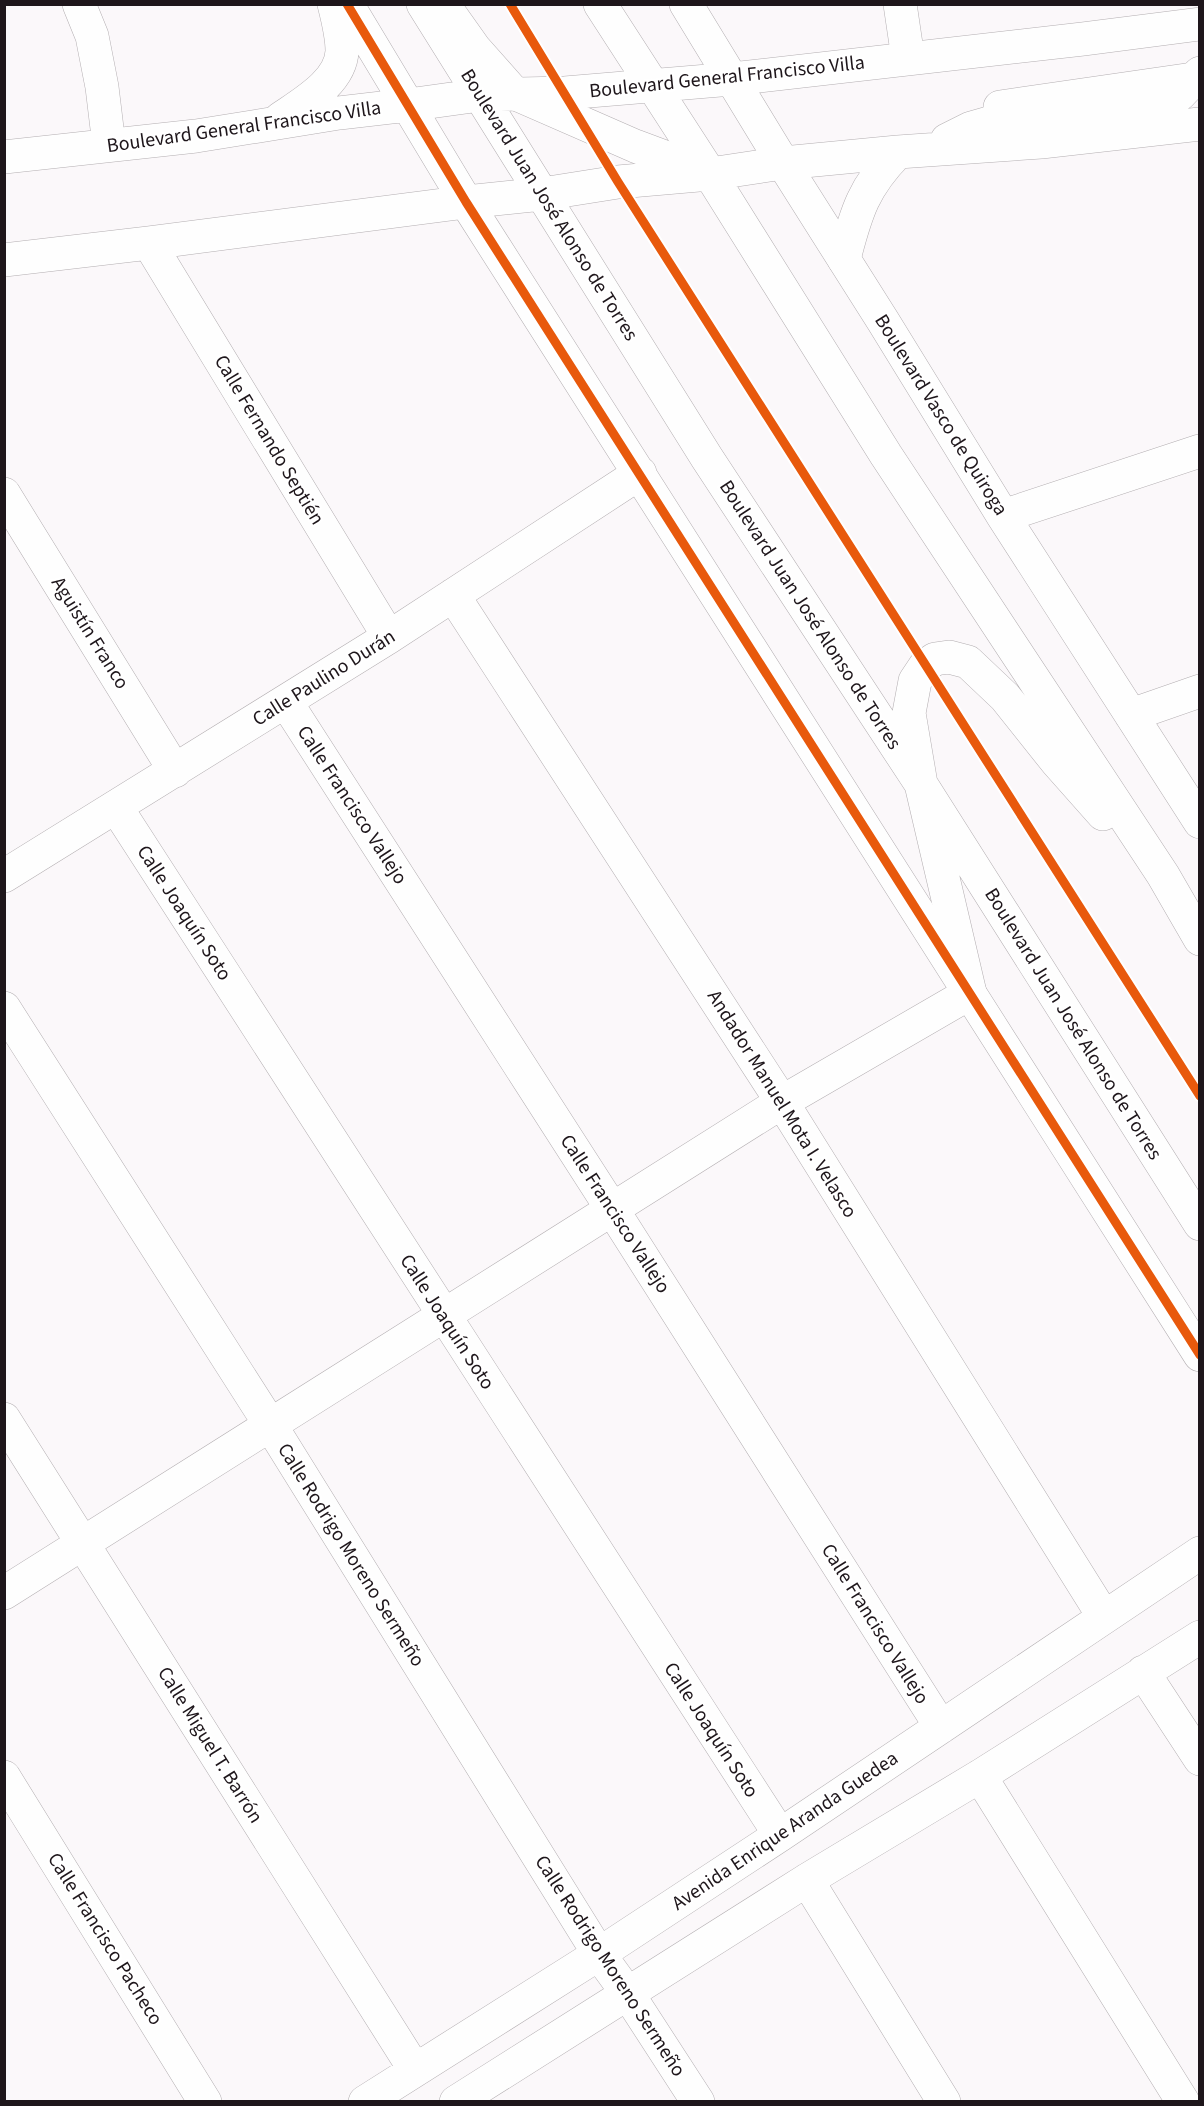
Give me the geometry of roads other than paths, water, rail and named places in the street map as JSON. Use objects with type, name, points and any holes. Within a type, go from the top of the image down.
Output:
[{"type":"street","points":[[79,4],[92,36],[102,87],[109,145]]},
{"type":"street","points":[[274,123],[322,87],[335,71],[342,54],[341,31],[334,4]]},
{"type":"street","points":[[348,4],[466,202],[1200,1355]]},
{"type":"street","name":"Boulevard Juan José Alonso de Torres","points":[[423,4],[707,458],[921,784],[1200,1224]]},
{"type":"street","points":[[443,4],[475,49],[514,93],[635,146],[710,174]]},
{"type":"street","points":[[600,4],[886,454],[1163,875],[1200,939]]},
{"type":"street","name":"Boulevard Vasco de Quiroga","points":[[686,4],[1003,516],[1200,822]]},
{"type":"street","points":[[900,4],[908,58]]},
{"type":"street","name":"Boulevard General Francisco Villa","points":[[4,158],[196,136],[480,95],[565,93],[732,79],[1200,24]]},
{"type":"street","points":[[844,258],[855,218],[872,181],[912,151],[992,122],[1020,118],[1132,112],[1160,106],[1180,94],[1198,77]]},
{"type":"street","points":[[4,260],[542,194],[618,182],[912,151],[1041,142],[1200,124]]},
{"type":"street","name":"Calle Fernando Septién","points":[[149,243],[389,637]]},
{"type":"street","points":[[1003,516],[1200,451]]},
{"type":"street","name":"Calle Paulino Durán","points":[[4,876],[389,637],[640,473]]},
{"type":"street","name":"Aguistín Franco","points":[[4,494],[175,771]]},
{"type":"street","name":"Andador Manuel Mota I. Velasco","points":[[453,595],[782,1102],[1104,1617]]},
{"type":"street","points":[[970,993],[921,784],[909,713],[915,681],[925,666],[935,659],[949,657],[968,662],[1005,697],[1099,810],[1200,909]]},
{"type":"street","points":[[1131,715],[1200,691]]},
{"type":"street","name":"Calle Francisco Vallejo","points":[[286,702],[941,1727]]},
{"type":"street","name":"Calle Joaquín Soto","points":[[116,807],[780,1836]]},
{"type":"street","points":[[4,1593],[84,1545],[782,1102],[970,993]]},
{"type":"street","name":"Calle Rodrigo Moreno Sermeño","points":[[4,1008],[272,1426],[599,1954],[628,1994],[698,2102]]},
{"type":"street","name":"Calle Miguel T. Barrón","points":[[4,1419],[415,2070]]},
{"type":"street","name":"Avenida Enrique Aranda Guedea","points":[[365,2102],[780,1836],[1200,1553]]},
{"type":"street","points":[[456,2102],[807,1880],[980,1776],[1200,1637]]},
{"type":"street","points":[[1143,1672],[1200,1759]]},
{"type":"street","points":[[980,1776],[1183,2102]]},
{"type":"street","name":"Calle Francisco Pacheco","points":[[4,1777],[205,2102]]},
{"type":"street","points":[[807,1880],[944,2102]]}]
